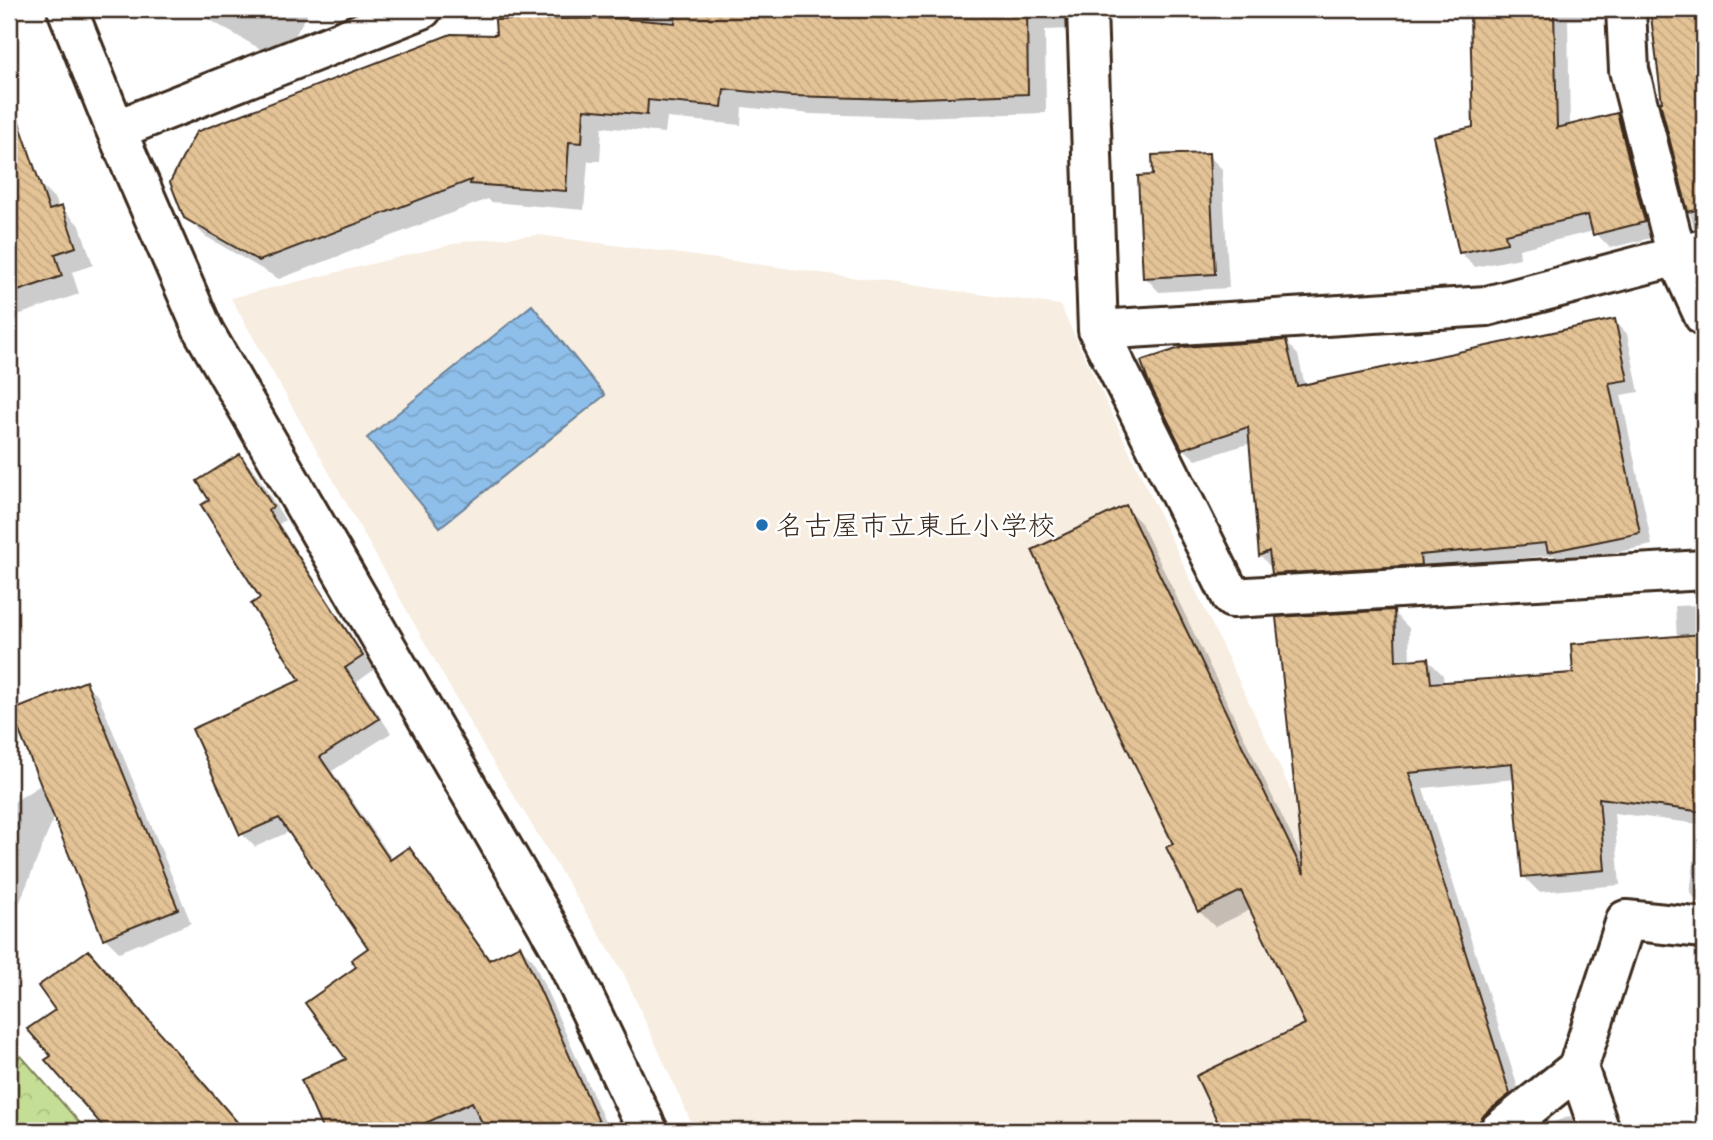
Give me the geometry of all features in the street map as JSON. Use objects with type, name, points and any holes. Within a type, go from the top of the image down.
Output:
[{"type":"street","points":[[68,9],[113,123],[204,332],[561,949],[648,1131]]},
{"type":"street","points":[[113,123],[123,127],[422,9]]},
{"type":"street","points":[[1087,9],[1098,330],[1232,598],[1704,570]]},
{"type":"street","points":[[1626,9],[1629,70],[1691,253],[1704,316]]},
{"type":"street","points":[[1098,330],[1487,306],[1691,253]]},
{"type":"street","points":[[1499,1131],[1578,1068],[1626,920],[1704,928]]},
{"type":"street","points":[[1578,1068],[1600,1131]]},
{"type":"shaded area","name":"名古屋市立東丘小学校","points":[[539,235],[1060,305],[1330,873],[1305,922],[1395,1131],[695,1131],[624,974],[483,746],[231,298],[466,241]]},
{"type":"green space","points":[[21,1056],[87,1131],[9,1131],[9,1065]]},
{"type":"water","points":[[532,305],[605,395],[440,527],[367,438]]},
{"type":"building","points":[[676,9],[750,13],[751,9],[1027,9],[1028,94],[894,99],[791,96],[724,89],[722,107],[648,100],[647,115],[584,109],[582,143],[569,142],[566,191],[470,184],[471,180],[259,261],[184,218],[170,182],[196,132],[451,34],[496,35],[495,20],[616,18],[675,23]]},
{"type":"building","points":[[1650,9],[1704,9],[1704,208],[1688,212],[1660,102]]},
{"type":"building","points":[[1554,12],[1557,128],[1617,113],[1645,222],[1593,235],[1588,215],[1505,234],[1507,243],[1459,253],[1433,136],[1473,127],[1470,14]]},
{"type":"building","points":[[17,116],[49,210],[62,206],[76,247],[55,254],[62,276],[9,294],[9,117]]},
{"type":"building","points":[[1209,153],[1215,274],[1143,278],[1138,176],[1153,175],[1152,155]]},
{"type":"building","points":[[1615,319],[1628,380],[1609,383],[1640,533],[1548,552],[1546,543],[1420,555],[1421,565],[1272,574],[1269,551],[1259,556],[1248,427],[1182,449],[1148,381],[1141,361],[1183,347],[1286,340],[1297,386]]},
{"type":"building","points":[[240,454],[273,507],[268,510],[363,656],[345,668],[379,719],[320,757],[390,860],[409,847],[489,960],[520,945],[603,1131],[486,1131],[472,1102],[408,1131],[323,1131],[301,1080],[346,1059],[305,1003],[356,967],[351,960],[368,948],[279,818],[240,835],[192,729],[300,680],[251,604],[260,598],[201,505],[209,500],[197,481]]},
{"type":"building","points":[[1126,505],[1304,874],[1276,617],[1394,610],[1396,661],[1428,658],[1431,683],[1573,673],[1571,644],[1704,634],[1704,812],[1599,798],[1605,870],[1522,877],[1512,763],[1409,773],[1510,1094],[1485,1114],[1479,1122],[1478,1131],[1222,1131],[1196,1076],[1305,1024],[1241,891],[1198,912],[1166,847],[1173,844],[1032,550]]},
{"type":"building","points":[[86,681],[178,909],[103,939],[11,711]]},
{"type":"building","points":[[88,950],[245,1131],[107,1131],[45,1060],[51,1056],[27,1029],[55,1010],[38,986]]},
{"type":"place","name":"名古屋市立東丘小学校","points":[[762,525]]}]
